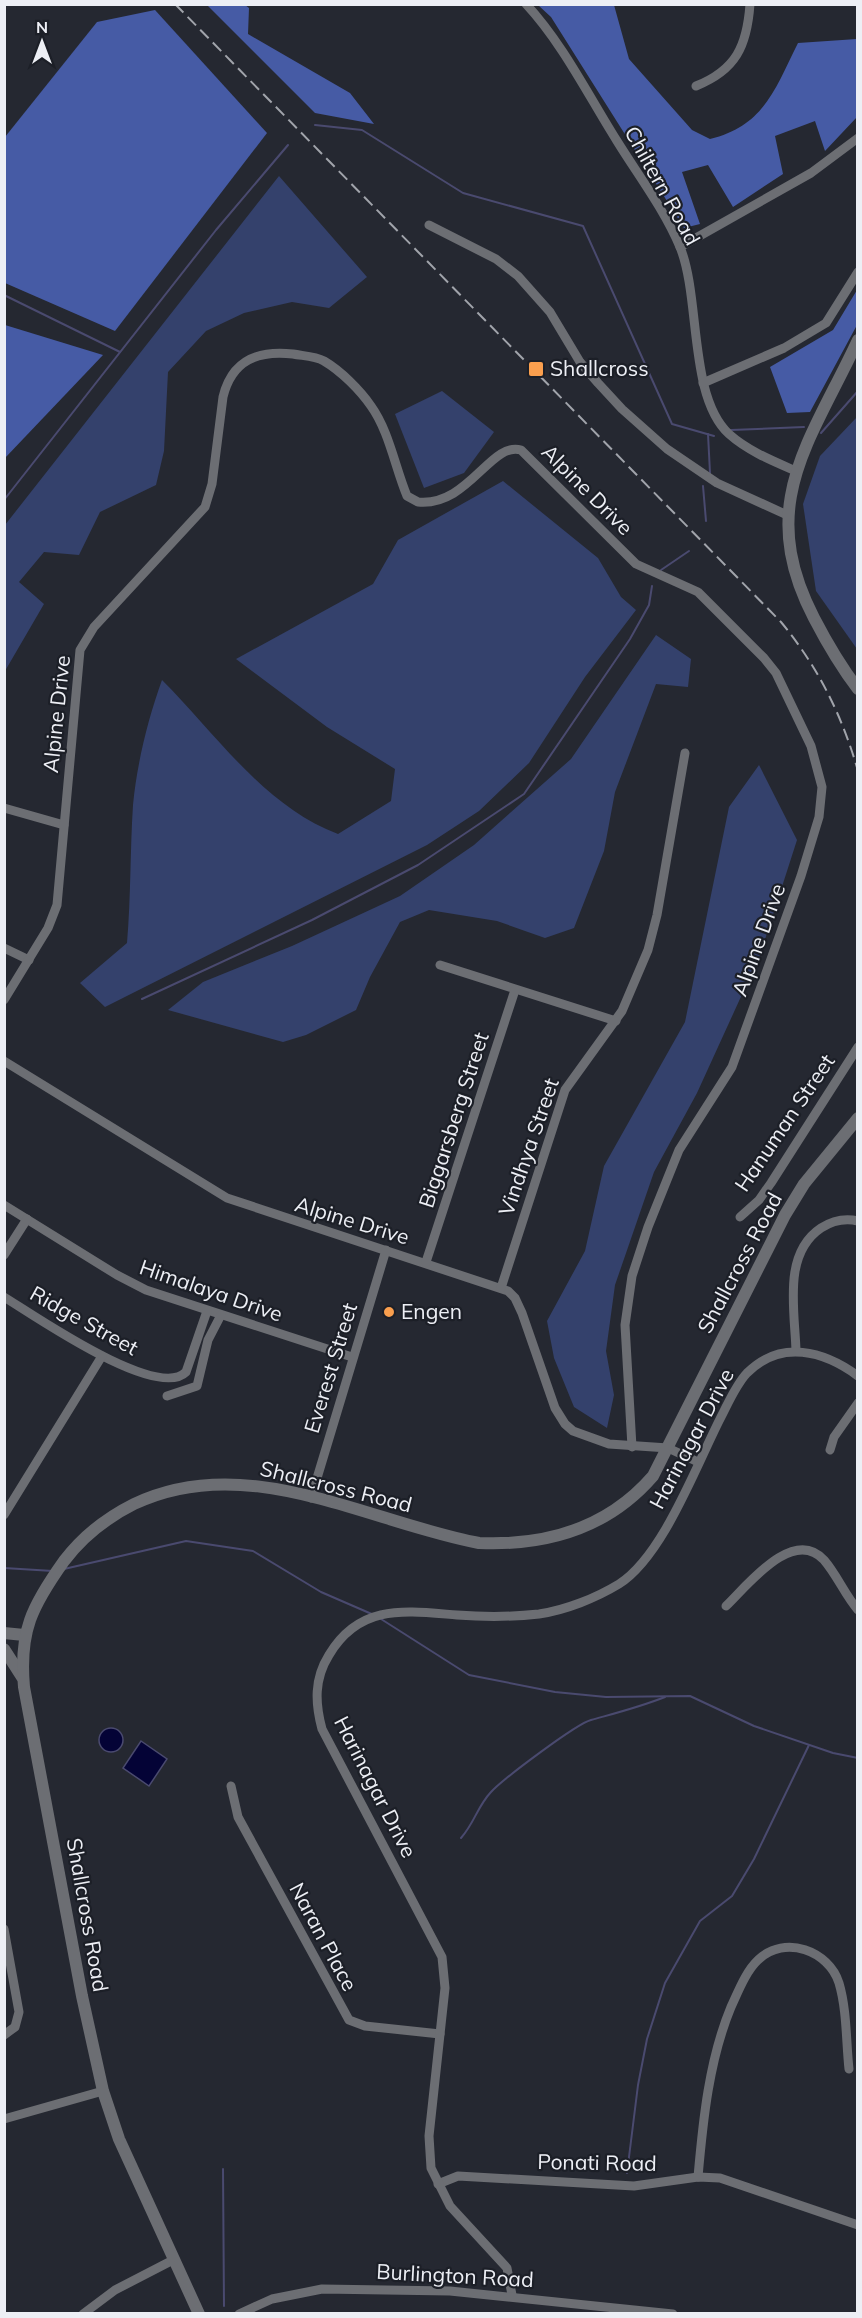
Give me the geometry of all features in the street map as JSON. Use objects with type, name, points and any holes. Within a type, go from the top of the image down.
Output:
[{"type":"street","name":"Chiltern Road","points":[[526,4],[553,38],[658,207],[680,247],[686,269],[704,383],[716,416],[727,432],[753,450],[796,471]]},
{"type":"street","points":[[696,86],[721,75],[734,59],[745,37],[750,4]]},
{"type":"street","points":[[680,247],[811,173],[858,138]]},
{"type":"street","points":[[429,225],[496,259],[518,276],[550,312],[580,362],[622,409],[667,449],[717,483],[788,515]]},
{"type":"street","points":[[704,383],[784,348],[826,323],[858,272]]},
{"type":"street","points":[[858,340],[822,411],[796,471],[788,515],[789,554],[801,592],[829,647],[858,689]]},
{"type":"street","name":"Alpine Drive","points":[[4,1000],[48,928],[57,905],[80,650],[94,627],[205,507],[212,484],[226,387],[236,372],[263,353],[306,356],[322,360],[361,394],[376,413],[407,496],[418,502],[450,497],[503,452],[521,450],[636,564],[698,592],[764,658],[776,673],[816,756],[822,787],[822,803],[801,876],[732,1066],[679,1150],[635,1265],[625,1325],[632,1447]]},
{"type":"street","name":"Vindhya Street","points":[[501,1288],[565,1090],[628,1001],[653,933],[685,753]]},
{"type":"street","points":[[4,808],[64,825]]},
{"type":"street","points":[[4,948],[29,960]]},
{"type":"street","points":[[440,965],[616,1021]]},
{"type":"street","name":"Biggarsberg Street","points":[[426,1262],[515,990]]},
{"type":"street","name":"Hanuman Street","points":[[740,1217],[759,1200],[771,1183],[858,1047]]},
{"type":"street","name":"Alpine Drive","points":[[4,1061],[227,1198],[263,1212],[426,1262],[501,1288]]},
{"type":"street","name":"Shallcross Road","points":[[199,2313],[118,2139],[103,2091],[80,1985],[24,1681],[24,1635],[40,1598],[72,1551],[86,1535],[121,1510],[168,1491],[219,1483],[268,1487],[464,1540],[495,1544],[534,1542],[584,1528],[629,1501],[653,1476],[785,1215],[804,1184],[858,1118]]},
{"type":"street","name":"Himalaya Drive","points":[[4,1205],[132,1283],[207,1311],[352,1357]]},
{"type":"street","points":[[4,1255],[27,1219]]},
{"type":"street","points":[[796,1351],[794,1278],[802,1247],[825,1226],[843,1220],[858,1221]]},
{"type":"street","name":"Everest Street","points":[[311,1498],[386,1250]]},
{"type":"street","points":[[501,1288],[515,1298],[555,1408],[564,1424],[585,1436],[632,1447],[668,1448],[698,1462]]},
{"type":"street","name":"Ridge Street","points":[[4,1297],[102,1356],[162,1379],[177,1378],[186,1372],[207,1311]]},
{"type":"street","points":[[167,1396],[197,1386],[208,1340],[220,1315]]},
{"type":"street","name":"Harinagar Drive","points":[[512,2295],[507,2268],[450,2206],[431,2168],[429,2136],[445,1988],[442,1957],[322,1729],[316,1690],[326,1660],[349,1632],[362,1622],[388,1612],[410,1610],[487,1616],[537,1614],[556,1611],[610,1589],[632,1574],[650,1553],[733,1393],[746,1374],[766,1359],[796,1351],[831,1359],[858,1376]]},
{"type":"street","points":[[4,1515],[102,1356]]},
{"type":"street","points":[[830,1450],[841,1426],[858,1403]]},
{"type":"street","points":[[726,1606],[770,1563],[788,1552],[797,1550],[807,1551],[821,1557],[858,1611]]},
{"type":"street","points":[[4,1633],[24,1635]]},
{"type":"street","points":[[4,1649],[24,1681]]},
{"type":"street","name":"Naran Place","points":[[231,1786],[238,1817],[349,2020],[365,2026],[440,2034]]},
{"type":"street","points":[[4,1929],[19,2012],[15,2027],[4,2035]]},
{"type":"street","points":[[698,2177],[709,2090],[719,2048],[731,2008],[749,1971],[759,1959],[779,1949],[794,1947],[808,1950],[829,1964],[842,1996],[849,2070]]},
{"type":"street","points":[[4,2119],[103,2091]]},
{"type":"street","name":"Ponati Road","points":[[438,2184],[458,2176],[634,2186],[698,2177],[733,2181],[858,2224]]},
{"type":"street","points":[[83,2313],[115,2290],[175,2259]]},
{"type":"street","name":"Burlington Road","points":[[239,2313],[280,2297],[322,2289],[450,2291],[512,2295],[673,2313]]},
{"type":"shaded area","points":[[207,5],[245,5],[249,8],[248,34],[350,93],[374,124],[315,113]]},
{"type":"shaded area","points":[[538,5],[614,5],[629,59],[692,130],[710,139],[728,133],[756,115],[774,90],[798,43],[857,39],[857,117],[825,151],[815,121],[775,136],[783,174],[733,207],[708,165],[682,172],[700,224],[684,228],[551,17]]},
{"type":"shaded area","points":[[155,10],[267,133],[115,331],[5,283],[5,137],[97,22]]},
{"type":"shaded area","points":[[279,176],[367,277],[329,308],[292,302],[244,313],[206,331],[168,372],[164,451],[156,485],[100,512],[79,555],[44,552],[19,582],[44,604],[5,671],[5,525]]},
{"type":"shaded area","points":[[857,290],[857,325],[810,412],[787,413],[770,367],[833,330]]},
{"type":"shaded area","points":[[4,325],[103,355],[5,458]]},
{"type":"shaded area","points":[[442,391],[494,432],[464,473],[424,488],[395,414]]},
{"type":"shaded area","points":[[857,417],[857,649],[816,591],[803,504],[820,456]]},
{"type":"shaded area","points":[[503,481],[598,558],[621,597],[636,610],[585,677],[529,763],[479,811],[427,845],[105,1007],[80,983],[127,943],[133,805],[137,773],[152,710],[162,680],[264,787],[311,822],[338,834],[391,801],[395,769],[327,727],[236,659],[373,584],[398,540]]},
{"type":"shaded area","points":[[656,635],[691,659],[688,687],[656,684],[615,792],[604,851],[574,928],[545,938],[497,921],[429,910],[400,922],[370,977],[356,1010],[306,1035],[283,1042],[168,1010],[203,982],[292,946],[400,896],[474,845],[571,759]]},
{"type":"shaded area","points":[[759,765],[797,840],[760,955],[697,1093],[654,1172],[615,1285],[606,1351],[614,1395],[607,1428],[574,1407],[554,1358],[547,1321],[585,1251],[604,1166],[685,1022],[729,807]]},
{"type":"shaded area","points":[[111,1728],[119,1732],[123,1740],[119,1748],[111,1752],[103,1748],[99,1740],[103,1732]]},
{"type":"shaded area","points":[[141,1741],[167,1759],[149,1786],[123,1768]]},
{"type":"waterway","points":[[315,125],[362,130],[463,193],[583,226],[672,424],[714,436]]},
{"type":"waterway","points":[[4,500],[216,230],[288,145]]},
{"type":"waterway","points":[[4,295],[120,352]]},
{"type":"waterway","points":[[821,433],[858,391]]},
{"type":"waterway","points":[[731,430],[804,427]]},
{"type":"waterway","points":[[708,434],[710,473]]},
{"type":"waterway","points":[[703,486],[706,521]]},
{"type":"waterway","points":[[661,570],[689,551]]},
{"type":"waterway","points":[[142,999],[312,920],[418,865],[524,794],[630,639],[649,605],[652,586]]},
{"type":"waterway","points":[[64,1569],[186,1541],[253,1551],[321,1592],[374,1615]]},
{"type":"waterway","points":[[4,1568],[53,1571]]},
{"type":"waterway","points":[[381,1619],[469,1675],[555,1692],[606,1697],[690,1696],[754,1726],[833,1753],[858,1758]]},
{"type":"waterway","points":[[461,1838],[491,1792],[556,1741],[591,1720],[665,1697]]},
{"type":"waterway","points":[[627,2173],[638,2085],[647,2039],[665,1983],[700,1921],[732,1896],[754,1859],[809,1745]]},
{"type":"waterway","points":[[223,2169],[224,2306]]},
{"type":"railway","points":[[175,4],[781,622],[806,656],[827,692],[852,750],[858,771]]},
{"type":"place","name":"Shallcross","points":[[536,369]]},
{"type":"place","name":"Engen","points":[[389,1312]]}]
